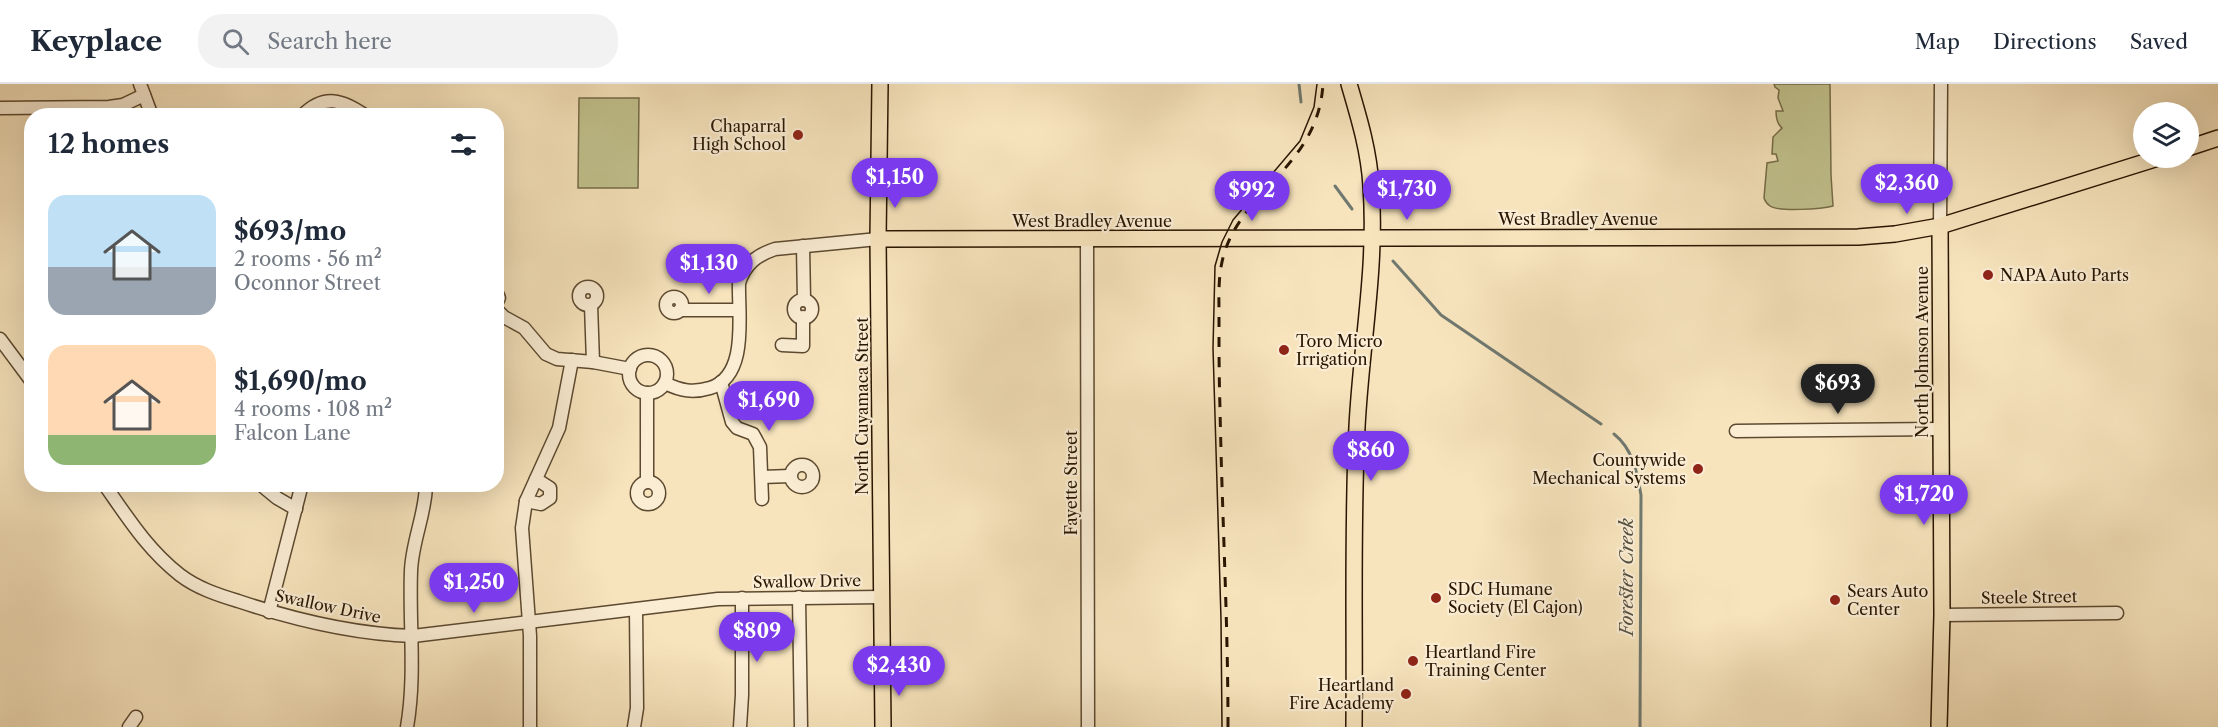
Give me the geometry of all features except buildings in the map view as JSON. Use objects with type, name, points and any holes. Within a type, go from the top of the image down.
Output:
[{"type":"main road","name":"North Cuyamaca Street","points":[[880,84],[878,239],[883,727]]},
{"type":"main road","points":[[1349,84],[1367,150],[1373,238],[1353,497],[1354,727]]},
{"type":"main road","points":[[2199,144],[2218,138]]},
{"type":"main road","name":"West Bradley Avenue","points":[[878,239],[1858,237],[1895,234],[1940,226],[2133,166]]},
{"type":"main road","name":"North Johnson Avenue","points":[[1939,727],[1942,615],[1940,226]]},
{"type":"street","name":"North Johnson Avenue","points":[[1940,226],[1941,84]]},
{"type":"street","points":[[93,108],[123,105],[142,89],[149,108]]},
{"type":"street","points":[[311,108],[333,100],[355,108]]},
{"type":"street","points":[[0,108],[24,110]]},
{"type":"street","points":[[665,383],[689,392],[706,389],[722,382],[731,371],[739,346],[739,283],[742,273],[762,254],[775,249],[878,239]]},
{"type":"street","name":"Fayette Street","points":[[1087,239],[1088,727]]},
{"type":"street","points":[[782,345],[803,346],[803,318],[808,316],[812,309],[811,303],[804,300],[803,246]]},
{"type":"street","points":[[591,305],[593,362]]},
{"type":"street","points":[[680,310],[738,310]]},
{"type":"street","points":[[504,317],[524,328],[546,354],[557,359],[593,362],[630,369]]},
{"type":"street","points":[[0,339],[24,369]]},
{"type":"street","points":[[642,357],[655,357],[664,365],[667,377],[665,383],[658,391],[647,393],[637,390],[629,376],[630,369],[636,360],[642,357]]},
{"type":"street","points":[[530,727],[529,623],[522,528],[526,501],[559,428],[572,360]]},
{"type":"street","points":[[722,382],[732,422],[737,428],[753,434],[760,447],[762,499]]},
{"type":"street","points":[[647,393],[647,482]]},
{"type":"street","points":[[1736,431],[1940,429]]},
{"type":"street","points":[[762,477],[790,476]]},
{"type":"street","points":[[526,501],[541,504],[550,498],[550,488],[536,479]]},
{"type":"street","name":"Swallow Drive","points":[[110,492],[150,549],[182,577],[209,592],[269,612],[346,630],[412,636],[718,599],[881,597]]},
{"type":"street","points":[[270,492],[296,509]]},
{"type":"street","points":[[269,612],[300,492]]},
{"type":"street","points":[[407,727],[410,710],[412,636],[411,570],[424,492]]},
{"type":"street","points":[[800,597],[801,727]]},
{"type":"street","points":[[740,727],[742,598]]},
{"type":"street","points":[[633,727],[637,708],[636,610]]},
{"type":"street","name":"Steele Street","points":[[1942,615],[2117,613]]},
{"type":"green space","points":[[1774,84],[1830,84],[1833,206],[1782,209],[1770,206],[1764,198],[1767,163],[1778,161],[1776,154],[1772,154],[1773,137],[1782,128],[1777,121],[1776,111],[1783,111],[1778,98],[1779,90]]},
{"type":"green space","points":[[579,98],[639,98],[638,188],[578,188]]},
{"type":"waterway","name":"Forester Creek","points":[[1299,84],[1301,102]]},
{"type":"waterway","name":"Forester Creek","points":[[1335,186],[1352,209]]},
{"type":"waterway","name":"Forester Creek","points":[[1393,261],[1441,315],[1601,424]]},
{"type":"waterway","name":"Forester Creek","points":[[1614,434],[1630,454],[1641,495],[1640,727]]},
{"type":"tram line","points":[[1222,727],[1213,348],[1215,266],[1222,242],[1233,220],[1300,141],[1314,107],[1317,84]]},
{"type":"railway","points":[[1228,727],[1219,385],[1219,283],[1222,262],[1230,237],[1243,216],[1293,159],[1307,138],[1318,113],[1323,84]]},
{"type":"place","name":"Chaparral High School","points":[[798,135]]},
{"type":"place","name":"NAPA Auto Parts","points":[[1988,275]]},
{"type":"place","name":"Toro Micro Irrigation","points":[[1284,350]]},
{"type":"place","name":"Countywide Mechanical Systems","points":[[1698,469]]},
{"type":"place","name":"SDC Humane Society (El Cajon)","points":[[1436,598]]},
{"type":"place","name":"Sears Auto Center","points":[[1835,600]]},
{"type":"place","name":"Heartland Fire Training Center","points":[[1413,661]]},
{"type":"place","name":"Heartland Fire Academy","points":[[1406,694]]}]
